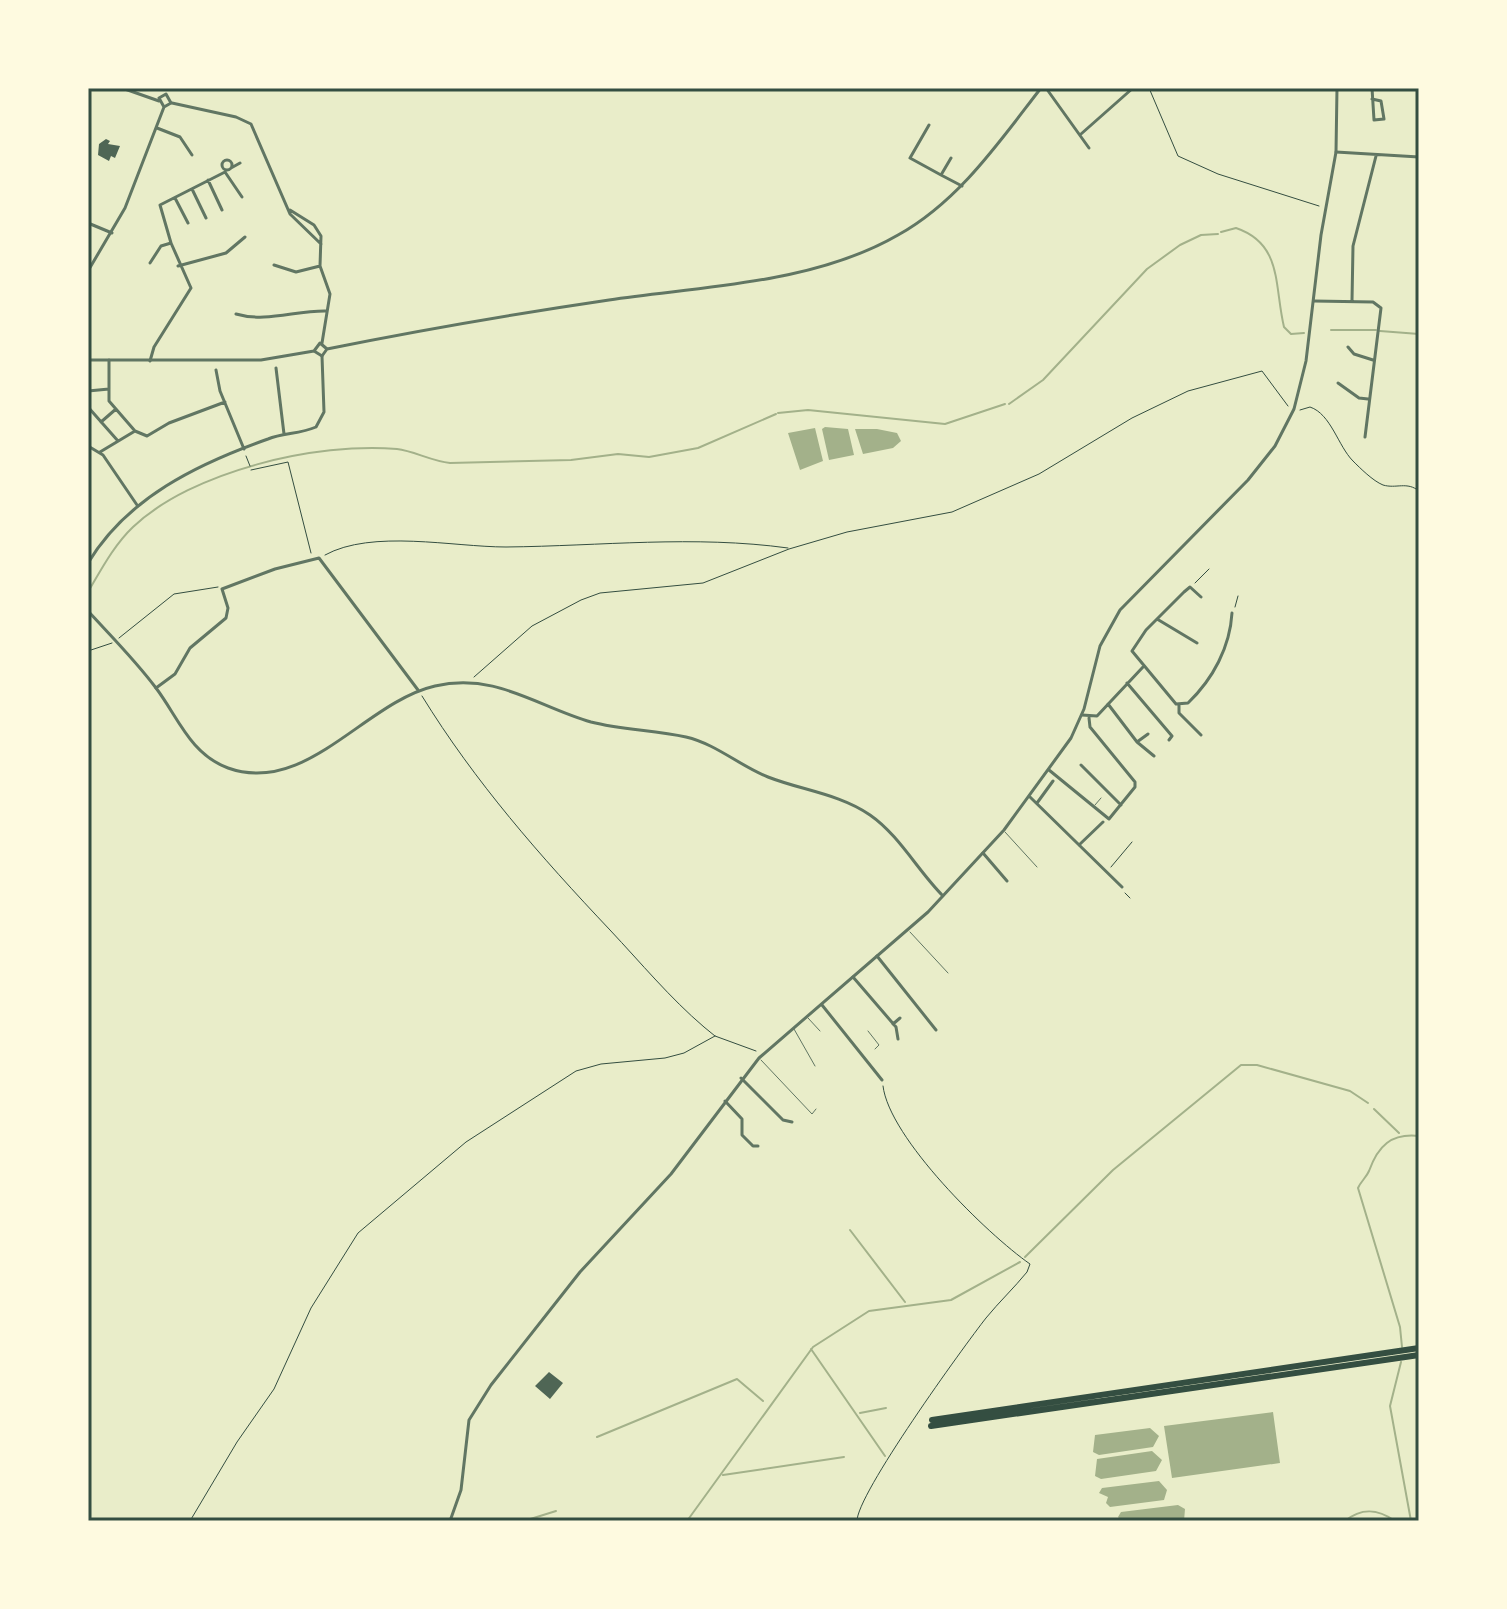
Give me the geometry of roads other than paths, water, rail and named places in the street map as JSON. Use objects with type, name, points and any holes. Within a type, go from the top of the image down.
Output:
[{"type":"highway","points":[[1382,1357],[1419,1348]]},
{"type":"highway","points":[[932,1423],[1382,1357],[1419,1355]]},
{"type":"street","points":[[122,88],[159,101],[164,107]]},
{"type":"street","points":[[159,101],[168,88]]},
{"type":"street","points":[[88,563],[105,536],[137,505],[179,478],[284,434],[308,430],[321,421],[324,412],[322,356],[327,349],[505,315],[746,280],[841,261],[900,234],[962,186],[1044,88],[1089,148]]},
{"type":"street","points":[[1081,134],[1133,88]]},
{"type":"street","points":[[450,1521],[461,1490],[469,1420],[479,1401],[572,1281],[671,1174],[741,1078],[761,1056],[908,930],[944,896],[1004,830],[1071,738],[1082,715],[1100,646],[1120,610],[1259,467],[1275,446],[1294,409],[1306,361],[1312,301],[1336,152],[1337,88]]},
{"type":"street","points":[[1372,88],[1372,99],[1374,120],[1384,119],[1381,101],[1372,99]]},
{"type":"street","points":[[166,94],[171,103]]},
{"type":"street","points":[[88,271],[112,233],[164,107],[171,103],[236,117],[251,124],[288,208],[297,222],[321,244],[320,266],[330,294],[322,343],[327,349]]},
{"type":"street","points":[[929,125],[910,158],[962,186]]},
{"type":"street","points":[[157,128],[180,137],[192,155]]},
{"type":"street","points":[[1336,152],[1419,157]]},
{"type":"street","points":[[1352,301],[1353,246],[1376,156]]},
{"type":"street","points":[[941,175],[951,158]]},
{"type":"street","points":[[150,361],[154,347],[191,288],[178,266],[160,205],[240,163]]},
{"type":"street","points":[[225,172],[242,197]]},
{"type":"street","points":[[208,180],[222,210]]},
{"type":"street","points":[[192,189],[206,218]]},
{"type":"street","points":[[175,198],[188,223]]},
{"type":"street","points":[[88,223],[112,233]]},
{"type":"street","points":[[178,266],[226,253],[245,237]]},
{"type":"street","points":[[150,263],[161,246],[171,243]]},
{"type":"street","points":[[274,265],[296,272],[320,266]]},
{"type":"street","points":[[1312,301],[1380,305],[1365,437]]},
{"type":"street","points":[[236,314],[284,317],[297,311],[327,311]]},
{"type":"street","points":[[314,351],[315,346],[322,343]]},
{"type":"street","points":[[1348,347],[1354,354],[1373,360]]},
{"type":"street","points":[[88,360],[261,360],[314,351],[322,356]]},
{"type":"street","points":[[109,360],[109,401],[135,431],[147,436],[169,423],[225,402]]},
{"type":"street","points":[[276,368],[284,434]]},
{"type":"street","points":[[216,370],[244,449]]},
{"type":"street","points":[[1338,383],[1359,398],[1368,399]]},
{"type":"street","points":[[88,391],[109,389]]},
{"type":"street","points":[[88,407],[118,441]]},
{"type":"street","points":[[101,422],[116,409]]},
{"type":"street","points":[[100,452],[135,431]]},
{"type":"street","points":[[88,446],[100,452],[137,505]]},
{"type":"street","points":[[156,688],[175,674],[190,648],[226,618],[228,608],[222,589],[319,558],[418,690]]},
{"type":"street","points":[[1201,597],[1190,587],[1157,619],[1132,651],[1179,705],[1179,713],[1201,735]]},
{"type":"street","points":[[88,611],[156,688],[188,738],[204,754],[227,767],[250,772],[277,770],[302,761],[383,707],[418,690],[471,682],[514,690],[593,722],[693,739],[764,775],[852,805],[882,826],[944,896]]},
{"type":"street","points":[[1179,705],[1197,694],[1215,670],[1227,640],[1232,613]]},
{"type":"street","points":[[1157,619],[1197,643]]},
{"type":"street","points":[[1082,715],[1089,718],[1097,716],[1143,667]]},
{"type":"street","points":[[1127,683],[1172,736],[1169,740]]},
{"type":"street","points":[[1108,704],[1137,742],[1154,756]]},
{"type":"street","points":[[1049,770],[1109,819],[1135,787],[1135,782],[1090,727],[1089,718]]},
{"type":"street","points":[[1137,742],[1148,734]]},
{"type":"street","points":[[1081,765],[1121,805]]},
{"type":"street","points":[[1037,803],[1053,781]]},
{"type":"street","points":[[1030,797],[1122,887]]},
{"type":"street","points":[[1079,845],[1103,822]]},
{"type":"street","points":[[983,853],[1007,881]]},
{"type":"street","points":[[877,956],[936,1030]]},
{"type":"street","points":[[853,977],[899,1031],[898,1039]]},
{"type":"street","points":[[821,1004],[882,1080]]},
{"type":"street","points":[[893,1024],[900,1018]]},
{"type":"street","points":[[741,1078],[783,1120],[792,1122]]},
{"type":"street","points":[[725,1101],[742,1119],[742,1135],[753,1146],[758,1146]]},
{"type":"lane","points":[[1094,807],[1101,798]]},
{"type":"lane","points":[[1004,830],[1037,867]]},
{"type":"lane","points":[[908,930],[948,973]]},
{"type":"lane","points":[[806,1016],[820,1031]]},
{"type":"lane","points":[[793,1027],[815,1066]]},
{"type":"lane","points":[[868,1031],[879,1045],[875,1049]]},
{"type":"lane","points":[[761,1056],[803,1106],[812,1114],[816,1109]]},
{"type":"waterway","points":[[1221,232],[1236,228],[1262,244],[1274,268],[1284,327],[1291,334],[1304,333]]},
{"type":"waterway","points":[[1009,404],[1043,380],[1147,269],[1180,245],[1201,235],[1218,234]]},
{"type":"waterway","points":[[1331,330],[1376,330]]},
{"type":"waterway","points":[[1380,331],[1419,334]]},
{"type":"waterway","points":[[778,413],[808,410],[945,424],[1005,404]]},
{"type":"waterway","points":[[88,592],[120,542],[158,507],[188,490],[257,464],[330,450],[365,448],[403,450],[450,463],[571,460],[618,454],[649,457],[698,448],[776,414]]},
{"type":"waterway","points":[[1025,1257],[1113,1170],[1241,1065],[1257,1065],[1350,1091],[1368,1103]]},
{"type":"waterway","points":[[1374,1109],[1399,1133]]},
{"type":"waterway","points":[[1402,1347],[1400,1327],[1358,1188],[1381,1148],[1393,1139],[1419,1136]]},
{"type":"waterway","points":[[850,1230],[905,1302]]},
{"type":"waterway","points":[[687,1521],[813,1347],[869,1311],[951,1300],[1020,1262]]},
{"type":"waterway","points":[[811,1349],[885,1456]]},
{"type":"waterway","points":[[1401,1362],[1390,1406],[1411,1521]]},
{"type":"waterway","points":[[597,1437],[737,1379],[763,1401]]},
{"type":"waterway","points":[[860,1413],[886,1408]]},
{"type":"waterway","points":[[723,1475],[844,1457]]},
{"type":"waterway","points":[[524,1521],[556,1511]]},
{"type":"waterway","points":[[1345,1521],[1358,1513],[1370,1511],[1395,1521]]}]
